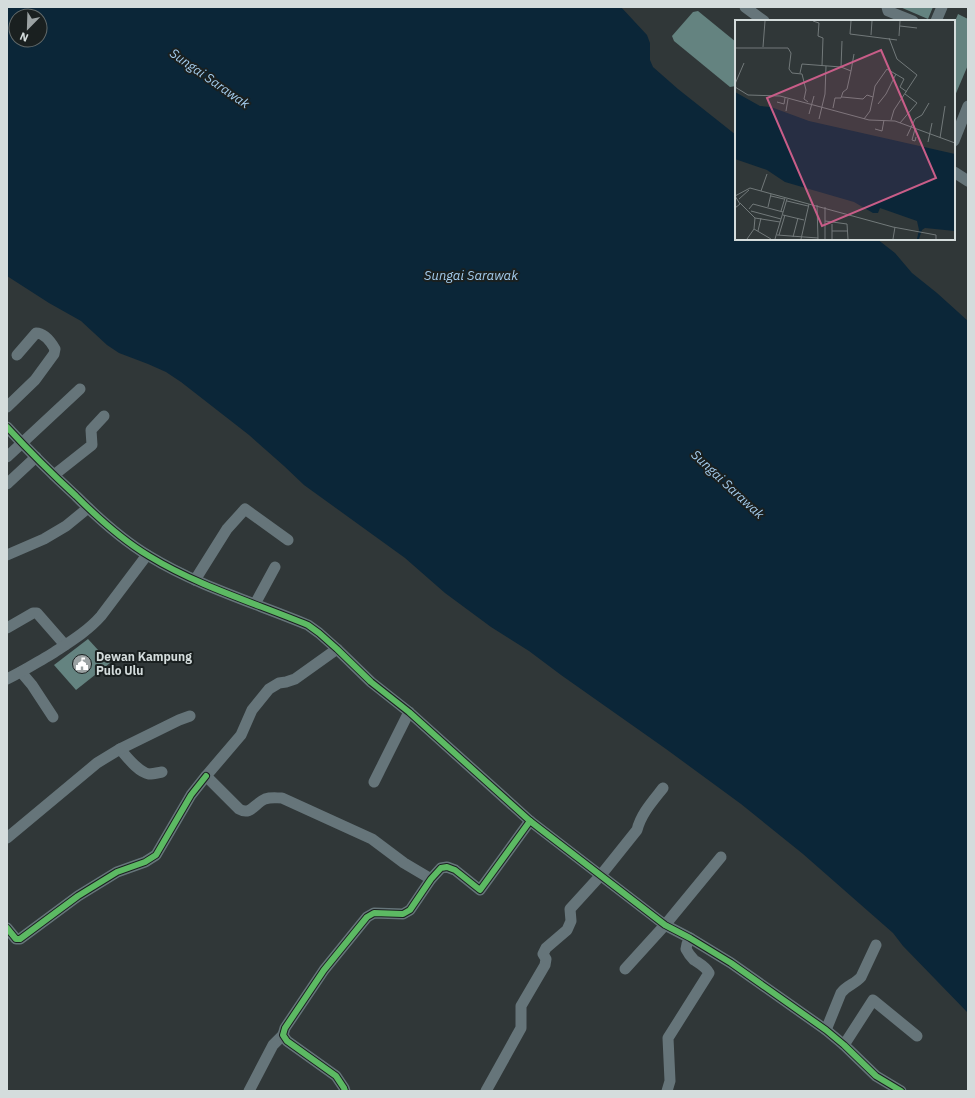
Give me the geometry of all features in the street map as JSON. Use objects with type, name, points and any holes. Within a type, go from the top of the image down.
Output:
[{"type":"street","points":[[745,7],[763,20]]},
{"type":"street","points":[[887,7],[888,11],[910,20]]},
{"type":"street","points":[[936,20],[942,7]]},
{"type":"street","points":[[955,138],[968,106]]},
{"type":"street","points":[[955,173],[968,181]]},
{"type":"street","points":[[7,408],[35,380],[54,354],[55,349],[43,334],[36,333],[17,355]]},
{"type":"street","points":[[7,457],[80,389]]},
{"type":"street","points":[[54,475],[92,445],[92,430],[104,416]]},
{"type":"street","points":[[7,427],[22,444],[88,508],[118,534],[147,555],[195,580],[308,625],[319,633],[371,682],[409,712],[530,821],[664,925],[690,938],[731,963],[826,1030],[876,1076],[901,1091]]},
{"type":"street","points":[[7,484],[36,458]]},
{"type":"street","points":[[7,555],[44,539],[66,526],[88,508]]},
{"type":"street","points":[[195,580],[227,529],[245,509],[288,540]]},
{"type":"street","points":[[7,679],[65,645],[93,624],[101,616],[147,555]]},
{"type":"street","points":[[254,604],[275,566]]},
{"type":"street","points":[[7,628],[33,613],[37,613],[65,645]]},
{"type":"street","points":[[7,928],[16,939],[20,939],[78,896],[117,872],[145,862],[156,855],[191,795],[241,735],[252,710],[269,689],[279,683],[295,679],[337,649]]},
{"type":"street","points":[[21,672],[32,685],[53,717]]},
{"type":"street","points":[[374,782],[409,712]]},
{"type":"street","points":[[7,838],[97,763],[120,749],[190,716]]},
{"type":"street","points":[[120,749],[132,763],[144,773],[151,774],[162,772]]},
{"type":"street","points":[[206,776],[239,809],[244,812],[249,811],[264,800],[271,798],[282,798],[372,839],[404,863],[431,879]]},
{"type":"street","points":[[486,1091],[522,1028],[520,1011],[521,1006],[545,965],[546,959],[543,954],[546,948],[567,930],[571,921],[570,909],[601,876],[637,830],[643,814],[663,788]]},
{"type":"street","points":[[249,1091],[273,1045],[283,1035],[285,1028],[324,970],[367,917],[374,913],[403,914],[410,910],[431,879],[441,868],[447,867],[455,870],[480,890],[530,821]]},
{"type":"street","points":[[625,969],[721,857]]},
{"type":"street","points":[[667,1091],[670,1081],[668,1038],[709,973],[707,969],[689,955],[686,949],[690,938]]},
{"type":"street","points":[[826,1030],[841,993],[844,988],[861,977],[876,945]]},
{"type":"street","points":[[844,1045],[873,1000],[917,1036]]},
{"type":"street","points":[[283,1035],[287,1041],[336,1076],[345,1091]]},
{"type":"water","name":"Sungai Sarawak","points":[[7,7],[621,7],[647,35],[650,43],[650,60],[653,67],[735,134],[735,240],[878,240],[895,253],[912,273],[968,321],[968,1013],[903,946],[893,933],[803,854],[741,804],[529,651],[491,627],[445,593],[405,558],[304,485],[249,435],[181,382],[166,372],[119,353],[107,345],[81,321],[49,303],[7,276]]},
{"type":"building","points":[[900,7],[933,7],[928,19]]},
{"type":"building","points":[[698,11],[735,41],[735,86],[730,87],[674,41],[672,36],[693,12]]},
{"type":"building","points":[[958,14],[968,19],[968,65],[955,96],[955,22]]},
{"type":"building","name":"Dewan Kampung Pulo Ulu","points":[[88,639],[110,663],[76,690],[54,665]]},
{"type":"cycle path","points":[[7,427],[93,512],[120,536],[139,550],[187,576],[227,594],[308,625],[319,633],[371,682],[409,712],[530,821],[665,925],[690,938],[731,963],[826,1030],[876,1076],[901,1091]]},
{"type":"cycle path","points":[[7,928],[16,939],[20,939],[78,896],[117,872],[145,862],[156,855],[191,795],[206,776]]},
{"type":"cycle path","points":[[345,1091],[336,1076],[287,1041],[283,1035],[285,1028],[324,970],[367,917],[374,913],[403,914],[410,910],[431,879],[441,868],[447,867],[455,870],[480,890],[530,821]]},
{"type":"place","name":"Dewan Kampung Pulo Ulu","points":[[82,664]]}]
